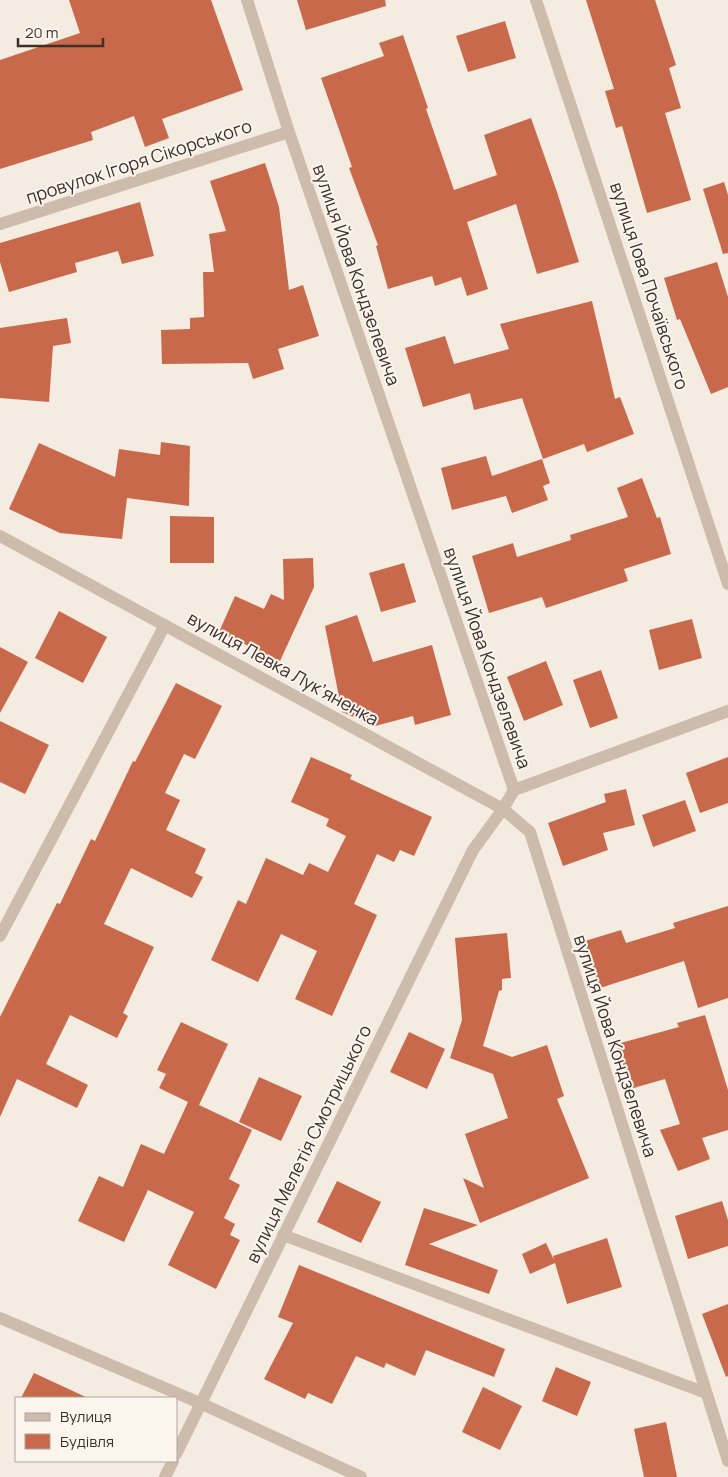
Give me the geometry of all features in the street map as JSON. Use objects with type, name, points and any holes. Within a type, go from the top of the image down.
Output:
[{"type":"street","name":"вулиця Йова Кондзелевича","points":[[247,0],[289,132],[514,790],[504,809],[530,832],[728,1462]]},
{"type":"street","name":"вулиця Іова Почаївського","points":[[536,0],[728,584]]},
{"type":"street","name":"провулок Ігоря Сікорського","points":[[0,224],[289,132]]},
{"type":"street","name":"вулиця Левка Лукʼяненка","points":[[0,536],[504,809]]},
{"type":"street","points":[[0,936],[164,625]]},
{"type":"street","points":[[514,790],[728,711]]},
{"type":"street","name":"вулиця Мелетія Смотрицького","points":[[178,1450],[473,850],[504,809]]},
{"type":"street","points":[[283,1236],[706,1393]]},
{"type":"street","points":[[0,1318],[200,1403],[361,1477]]},
{"type":"street","points":[[165,1477],[172,1462]]},
{"type":"building","points":[[69,0],[211,0],[243,90],[162,119],[169,138],[145,147],[134,116],[91,132],[93,140],[0,169],[0,60],[80,33]]},
{"type":"building","points":[[297,0],[385,0],[386,6],[306,30]]},
{"type":"building","points":[[586,0],[655,0],[676,65],[669,68],[681,108],[665,113],[691,200],[647,213],[622,126],[616,128],[605,91],[614,89]]},
{"type":"building","points":[[505,21],[516,58],[468,72],[456,36]]},
{"type":"building","points":[[403,35],[454,190],[497,175],[484,135],[531,118],[579,262],[537,274],[516,204],[467,222],[488,289],[467,296],[461,277],[435,286],[432,276],[388,289],[376,246],[378,245],[349,168],[352,167],[321,78],[384,56],[379,43]]},
{"type":"building","points":[[265,163],[279,207],[289,290],[303,285],[319,336],[278,349],[284,369],[253,379],[248,363],[162,364],[161,330],[190,329],[190,318],[204,317],[203,272],[214,272],[209,234],[226,231],[210,181]]},
{"type":"building","points":[[724,182],[728,195],[728,253],[723,254],[703,189]]},
{"type":"building","points":[[140,202],[154,256],[122,264],[118,251],[75,263],[77,272],[9,292],[0,262],[0,243]]},
{"type":"building","points":[[717,262],[728,297],[728,387],[711,394],[680,319],[677,320],[664,278]]},
{"type":"building","points":[[592,301],[615,399],[620,397],[634,434],[587,452],[584,444],[543,459],[522,398],[474,410],[470,393],[423,407],[405,348],[445,336],[454,364],[509,349],[500,324]]},
{"type":"building","points":[[67,318],[71,343],[53,346],[49,402],[0,398],[0,328]]},
{"type":"building","points":[[161,442],[190,446],[189,506],[127,498],[122,539],[60,533],[9,509],[39,443],[115,477],[119,449],[160,455]]},
{"type":"building","points":[[486,456],[492,476],[542,459],[550,483],[543,486],[548,500],[512,513],[506,496],[452,510],[441,468]]},
{"type":"building","points":[[642,478],[657,518],[660,517],[671,554],[624,569],[628,581],[546,608],[542,597],[489,613],[472,556],[513,543],[517,557],[571,540],[570,535],[628,517],[617,488]]},
{"type":"building","points":[[170,516],[214,517],[214,563],[170,563]]},
{"type":"building","points":[[313,558],[314,587],[280,661],[219,632],[235,596],[264,609],[271,594],[284,600],[283,559]]},
{"type":"building","points":[[404,563],[416,602],[381,612],[369,573]]},
{"type":"building","points":[[59,611],[107,637],[83,683],[35,658]]},
{"type":"building","points":[[357,615],[373,662],[432,645],[451,715],[415,725],[413,716],[375,726],[342,712],[325,626]]},
{"type":"building","points":[[692,619],[702,658],[659,670],[649,630]]},
{"type":"building","points":[[0,647],[28,662],[0,713]]},
{"type":"building","points":[[546,661],[563,705],[524,721],[507,677]]},
{"type":"building","points":[[601,670],[618,718],[590,728],[573,680]]},
{"type":"building","points":[[176,683],[222,706],[195,759],[184,754],[165,793],[180,800],[166,830],[206,849],[195,873],[203,877],[192,898],[131,868],[104,924],[154,947],[123,1013],[128,1016],[117,1038],[70,1015],[46,1064],[88,1085],[77,1108],[17,1079],[0,1117],[0,1017],[57,903],[60,904],[91,839],[95,841],[133,761],[135,762]]},
{"type":"building","points":[[0,721],[49,745],[25,794],[0,782]]},
{"type":"building","points":[[311,757],[352,775],[350,779],[432,817],[414,856],[400,850],[394,862],[377,854],[354,904],[377,915],[332,1016],[295,999],[317,951],[281,934],[258,982],[211,960],[238,900],[246,904],[266,858],[303,875],[309,863],[328,872],[346,836],[326,826],[329,819],[291,802]]},
{"type":"building","points":[[728,757],[728,803],[700,813],[686,773]]},
{"type":"building","points":[[626,789],[635,825],[603,833],[608,850],[563,866],[548,823],[606,802],[604,794]]},
{"type":"building","points":[[685,800],[696,831],[653,847],[642,815]]},
{"type":"building","points":[[728,906],[728,998],[698,1008],[684,961],[600,988],[585,941],[621,930],[626,943],[675,928],[673,923]]},
{"type":"building","points":[[507,933],[511,978],[502,979],[502,990],[499,991],[483,1046],[512,1057],[547,1045],[564,1096],[557,1099],[589,1178],[480,1223],[463,1178],[484,1188],[465,1134],[508,1118],[493,1074],[450,1058],[462,1020],[455,938]]},
{"type":"building","points":[[705,1015],[728,1090],[728,1130],[702,1138],[710,1159],[678,1171],[660,1130],[680,1124],[665,1079],[630,1089],[617,1044],[679,1027],[677,1023]]},
{"type":"building","points":[[181,1022],[228,1044],[199,1105],[252,1130],[229,1179],[240,1185],[224,1218],[235,1224],[230,1235],[240,1240],[216,1289],[168,1265],[194,1212],[148,1190],[124,1242],[78,1221],[99,1176],[123,1187],[141,1144],[164,1154],[188,1102],[159,1088],[166,1074],[157,1070]]},
{"type":"building","points":[[409,1032],[445,1049],[427,1089],[390,1072]]},
{"type":"building","points":[[259,1077],[302,1096],[281,1141],[239,1122]]},
{"type":"building","points":[[337,1181],[381,1202],[361,1243],[317,1222]]},
{"type":"building","points":[[722,1201],[728,1220],[728,1246],[688,1259],[675,1216]]},
{"type":"building","points":[[424,1208],[478,1225],[429,1244],[498,1270],[489,1294],[405,1265]]},
{"type":"building","points":[[607,1238],[622,1287],[567,1304],[555,1263],[530,1274],[522,1254],[546,1243],[554,1260],[553,1256]]},
{"type":"building","points":[[299,1265],[505,1349],[494,1377],[426,1350],[415,1376],[386,1363],[384,1368],[356,1356],[332,1404],[308,1393],[305,1399],[264,1379],[293,1323],[278,1317]]},
{"type":"building","points":[[728,1304],[728,1376],[726,1377],[702,1314]]},
{"type":"building","points":[[556,1367],[591,1382],[577,1416],[542,1401]]},
{"type":"building","points":[[34,1373],[86,1397],[22,1397]]},
{"type":"building","points":[[483,1387],[522,1406],[500,1450],[462,1432]]},
{"type":"building","points":[[666,1422],[677,1477],[644,1477],[634,1429]]}]
